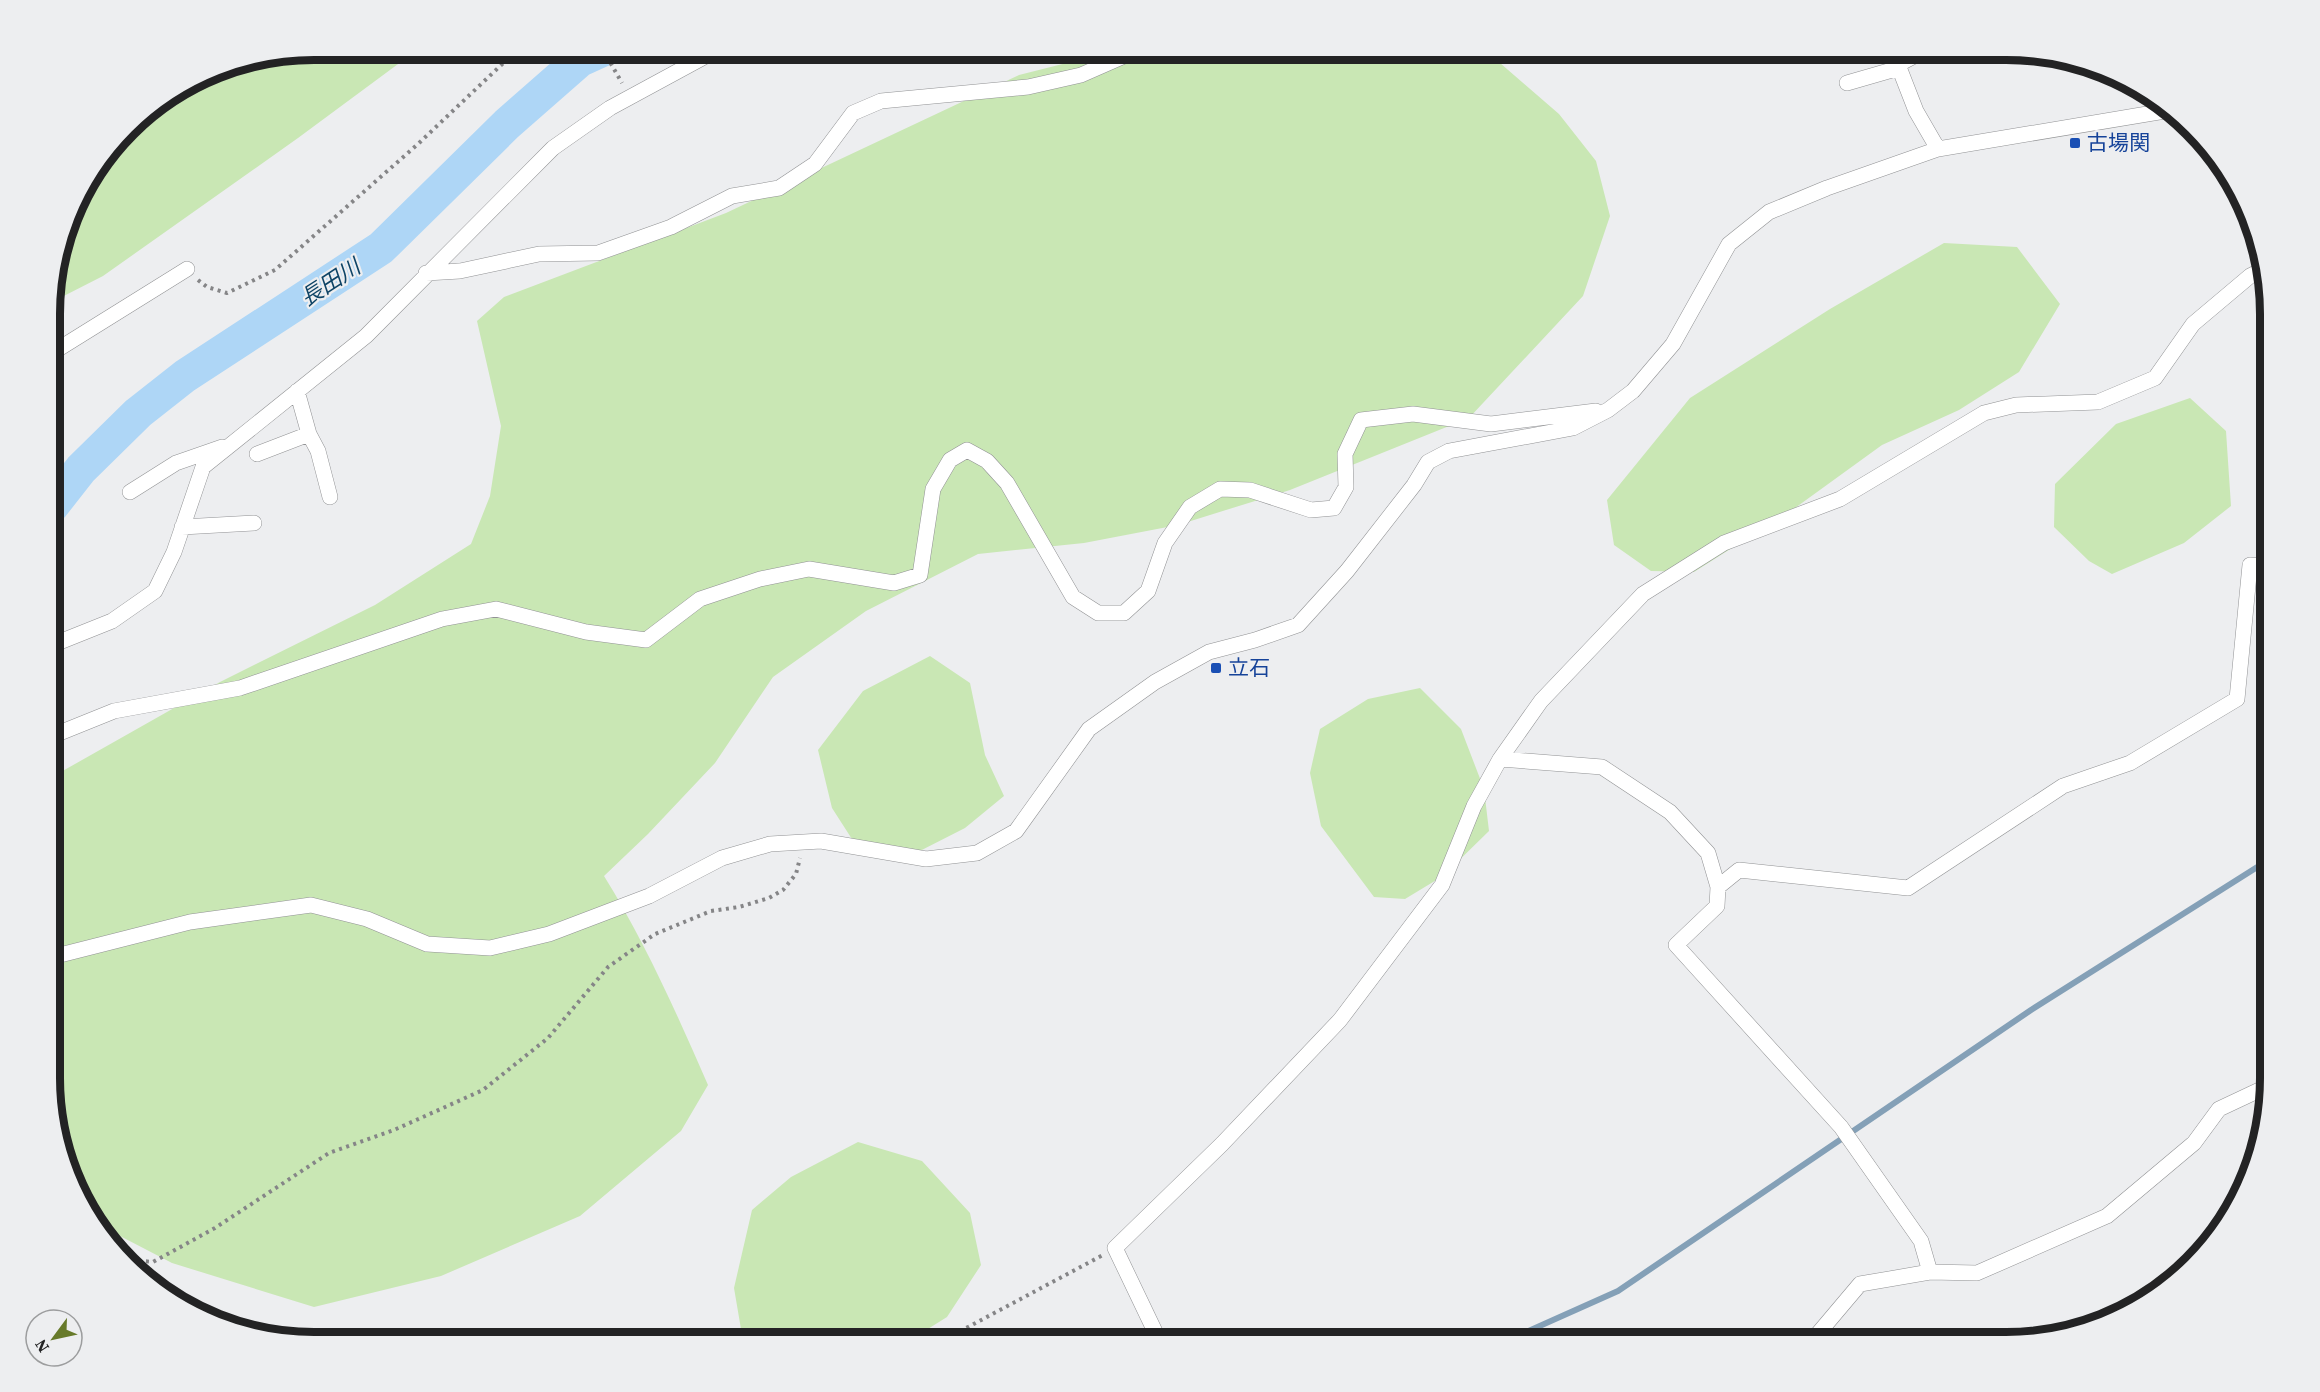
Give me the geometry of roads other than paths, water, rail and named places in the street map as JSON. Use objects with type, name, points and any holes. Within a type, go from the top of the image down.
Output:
[{"type":"street","points":[[60,642],[112,621],[155,591],[174,552],[203,467],[366,336],[426,273],[553,148],[610,108],[699,60]]},
{"type":"street","points":[[426,273],[460,271],[539,254],[598,254],[671,227],[732,196],[779,188],[815,164],[853,113],[881,100],[1028,87],[1081,75],[1115,60]]},
{"type":"street","points":[[1896,60],[1916,111],[1938,149]]},
{"type":"street","points":[[1847,83],[1899,68]]},
{"type":"street","points":[[60,955],[190,922],[311,905],[367,919],[428,944],[490,948],[549,934],[649,896],[722,858],[770,844],[821,841],[926,859],[977,854],[1016,831],[1089,729],[1155,682],[1209,652],[1256,640],[1298,625],[1347,571],[1414,485],[1428,462],[1449,451],[1573,428],[1608,410],[1633,391],[1673,344],[1729,244],[1769,212],[1827,188],[1938,149],[2159,112]]},
{"type":"street","points":[[60,348],[187,269]]},
{"type":"street","points":[[1155,1332],[1115,1248],[1222,1144],[1340,1020],[1442,885],[1474,806],[1500,759],[1541,701],[1643,594],[1724,543],[1840,499],[1984,413],[2016,405],[2098,402],[2155,378],[2193,324],[2256,273]]},
{"type":"street","points":[[297,391],[309,434],[318,451],[330,498]]},
{"type":"street","points":[[60,733],[114,711],[240,688],[442,619],[496,609],[586,632],[646,640],[700,599],[760,579],[809,569],[894,583],[920,575],[933,489],[950,460],[967,450],[987,461],[1007,483],[1073,597],[1098,613],[1124,613],[1148,591],[1165,543],[1190,507],[1220,489],[1250,490],[1311,510],[1334,508],[1346,487],[1345,454],[1361,420],[1413,414],[1491,424],[1608,410]]},
{"type":"street","points":[[257,454],[309,434]]},
{"type":"street","points":[[130,492],[176,463],[231,445]]},
{"type":"street","points":[[182,527],[254,523]]},
{"type":"street","points":[[1718,887],[1739,870],[1908,888],[2063,786],[2130,763],[2237,699],[2250,565],[2260,566]]},
{"type":"street","points":[[1500,759],[1602,767],[1670,812],[1708,853],[1718,887],[1717,906],[1676,945],[1841,1128],[1921,1241],[1930,1272]]},
{"type":"street","points":[[1819,1332],[1860,1284],[1930,1272],[1977,1273],[2107,1216],[2194,1143],[2219,1109],[2259,1090]]},
{"type":"lane","points":[[1899,68],[1914,60]]},
{"type":"waterway","name":"長田川","points":[[60,496],[81,469],[138,413],[185,376],[381,248],[507,124],[580,60]]},
{"type":"waterway","points":[[1526,1332],[1618,1291],[2031,1010],[2260,865]]},
{"type":"place","name":"古場関","points":[[2075,143]]},
{"type":"place","name":"立石","points":[[1216,668]]}]
